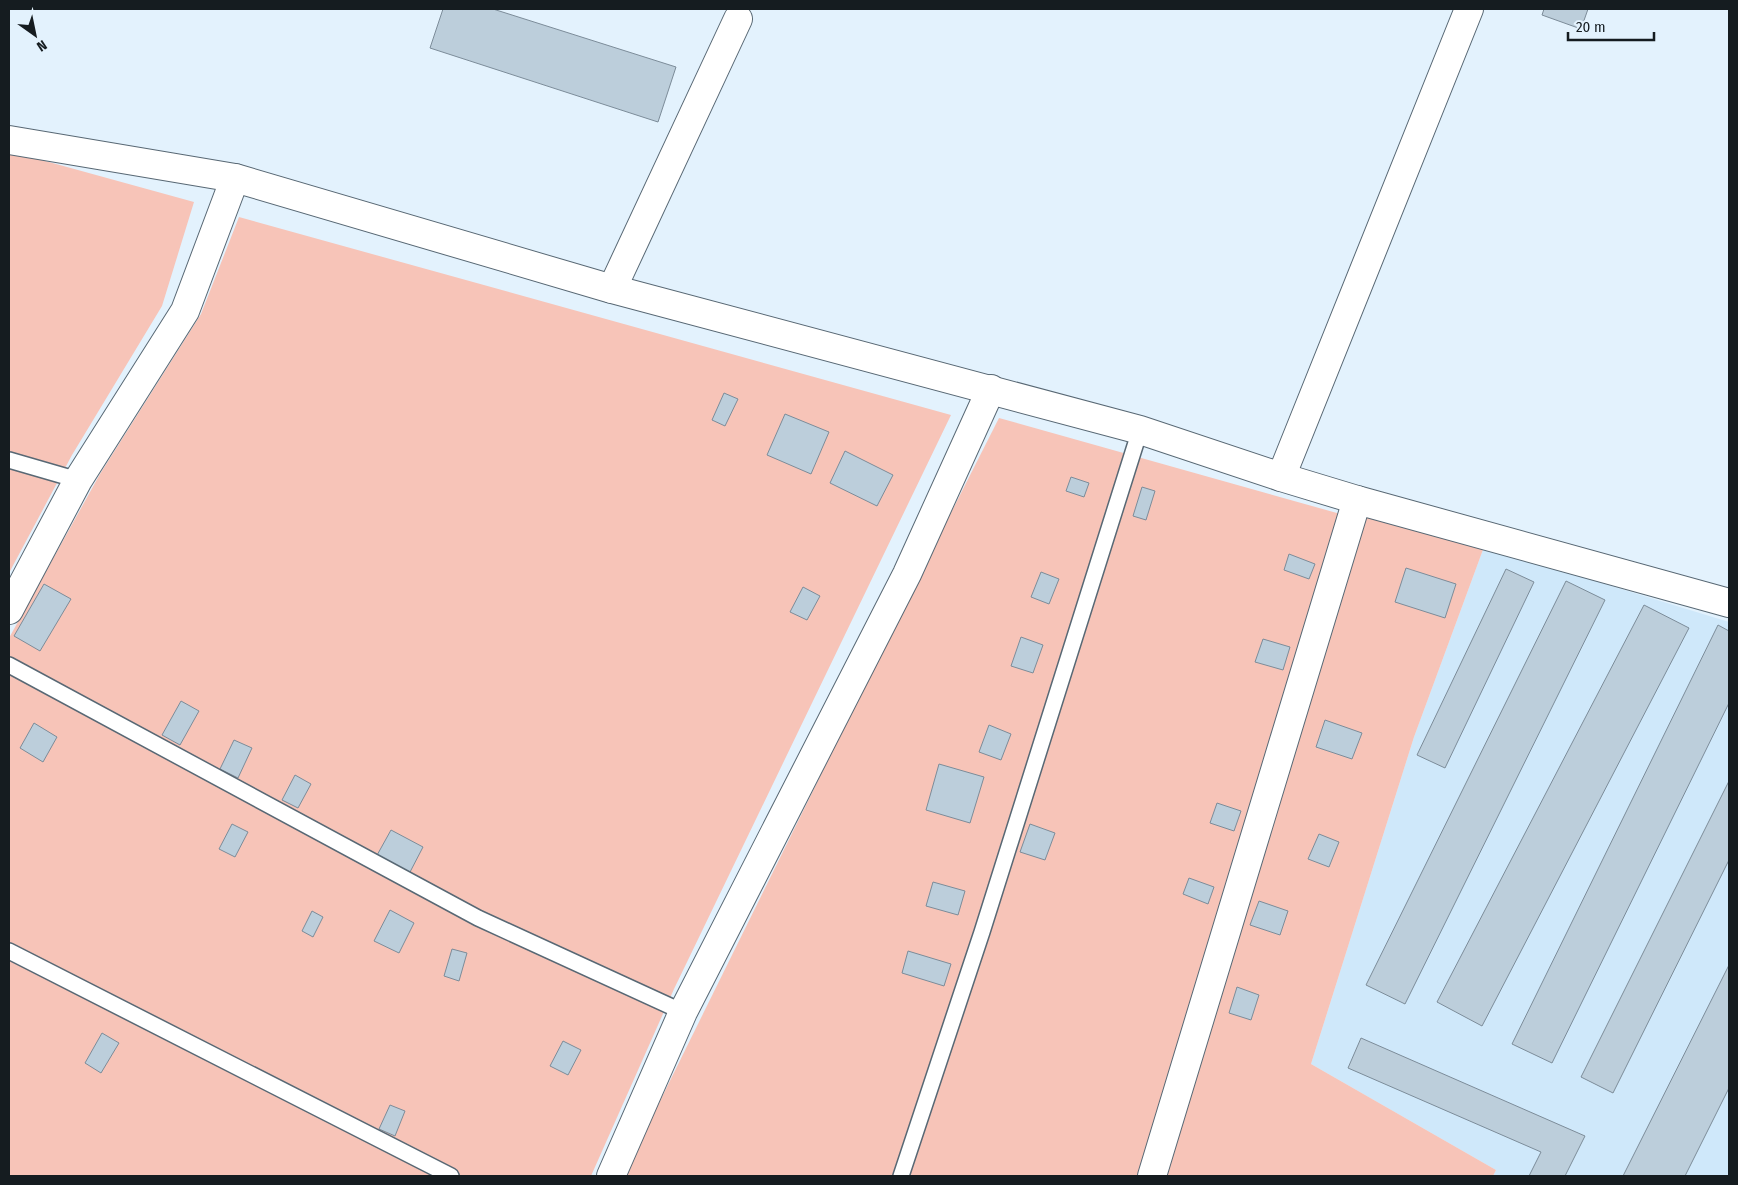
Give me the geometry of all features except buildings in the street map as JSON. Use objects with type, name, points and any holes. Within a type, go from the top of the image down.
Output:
[{"type":"street","points":[[1281,477],[1469,9]]},
{"type":"street","points":[[612,289],[738,19]]},
{"type":"street","points":[[9,140],[235,178],[612,289],[1140,430],[1357,500],[1729,603]]},
{"type":"street","points":[[9,610],[78,480],[185,311],[235,178]]},
{"type":"street","points":[[610,1176],[683,1012],[907,574],[991,389]]},
{"type":"street","points":[[1152,1176],[1357,500]]},
{"type":"lane","points":[[901,1176],[982,932],[1140,430]]},
{"type":"lane","points":[[9,460],[78,480]]},
{"type":"lane","points":[[9,665],[478,918],[683,1012]]},
{"type":"lane","points":[[9,951],[450,1176]]},
{"type":"shaded area","points":[[9,151],[194,202],[162,306],[72,455],[9,573]]},
{"type":"shaded area","points":[[239,217],[951,415],[674,989],[591,1176],[9,1176],[9,638],[100,474],[201,314]]},
{"type":"shaded area","points":[[999,418],[1344,515],[1137,1176],[623,1176],[920,574]]},
{"type":"shaded area","points":[[1363,515],[1484,547],[1414,737],[1311,1064],[1496,1170],[1493,1176],[1159,1176]]},
{"type":"shaded area","points":[[1484,547],[1729,622],[1729,1176],[1493,1176],[1496,1170],[1311,1064],[1414,737]]}]
